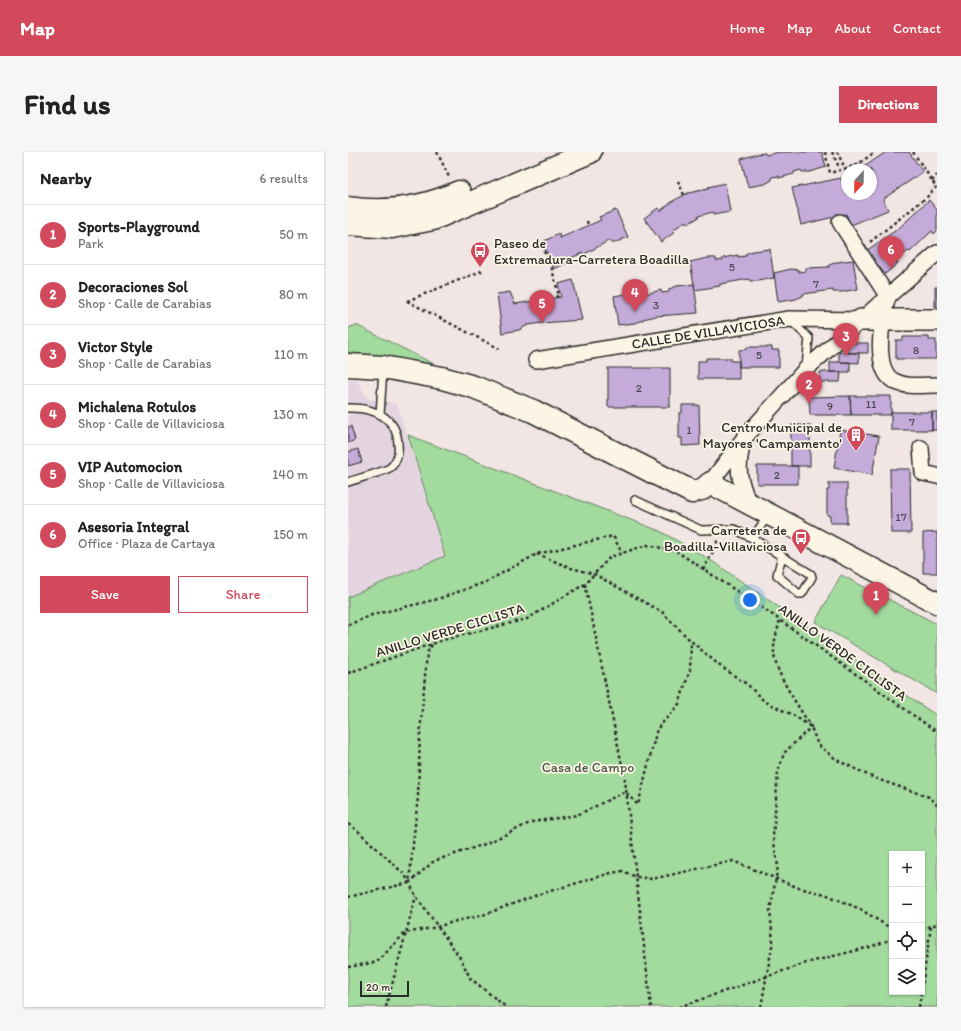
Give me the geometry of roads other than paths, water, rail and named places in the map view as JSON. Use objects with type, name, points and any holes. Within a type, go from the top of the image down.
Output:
[{"type":"highway","points":[[348,208],[367,211],[391,211],[436,202],[554,152]]},
{"type":"highway","points":[[348,224],[392,227],[433,219],[590,152]]},
{"type":"highway","points":[[348,365],[383,367],[442,378],[474,387],[533,411],[701,487]]},
{"type":"street","points":[[840,222],[888,297],[882,320],[882,362],[885,374],[894,381],[907,385],[937,385]]},
{"type":"street","points":[[937,253],[806,369],[701,487],[718,501],[761,511],[937,603]]},
{"type":"street","name":"CALLE DE VILLAVICIOSA","points":[[536,360],[789,319],[937,320]]},
{"type":"street","points":[[745,437],[738,460],[741,485],[761,511]]},
{"type":"street","points":[[921,448],[923,473],[937,476]]},
{"type":"lane","points":[[789,319],[809,338],[806,369]]},
{"type":"lane","points":[[380,414],[383,367]]},
{"type":"lane","points":[[348,408],[359,408],[380,414],[391,422],[398,435],[399,455],[391,468],[348,482]]},
{"type":"lane","points":[[635,500],[701,530],[734,529],[752,538],[782,556],[812,576],[802,594],[799,594],[776,576],[782,556]]},
{"type":"lane","points":[[752,538],[761,511]]},
{"type":"place","name":"Paseo de Extremadura-Carretera Boadilla","points":[[480,268]]},
{"type":"place","name":"Asesoria Integral","points":[[891,269]]},
{"type":"place","name":"Michalena Rotulos","points":[[635,312]]},
{"type":"place","name":"VIP Automocion","points":[[542,323]]},
{"type":"place","name":"Victor Style","points":[[846,356]]},
{"type":"place","name":"Decoraciones Sol","points":[[809,404]]},
{"type":"place","name":"Centro Municipal de Mayores 'Campamento'","points":[[856,452]]},
{"type":"place","name":"Carretera de Boadilla-Villaviciosa","points":[[801,555]]},
{"type":"place","name":"Sports-Playground","points":[[876,615]]},
{"type":"park label","name":"Casa de Campo","points":[[588,767]]}]
